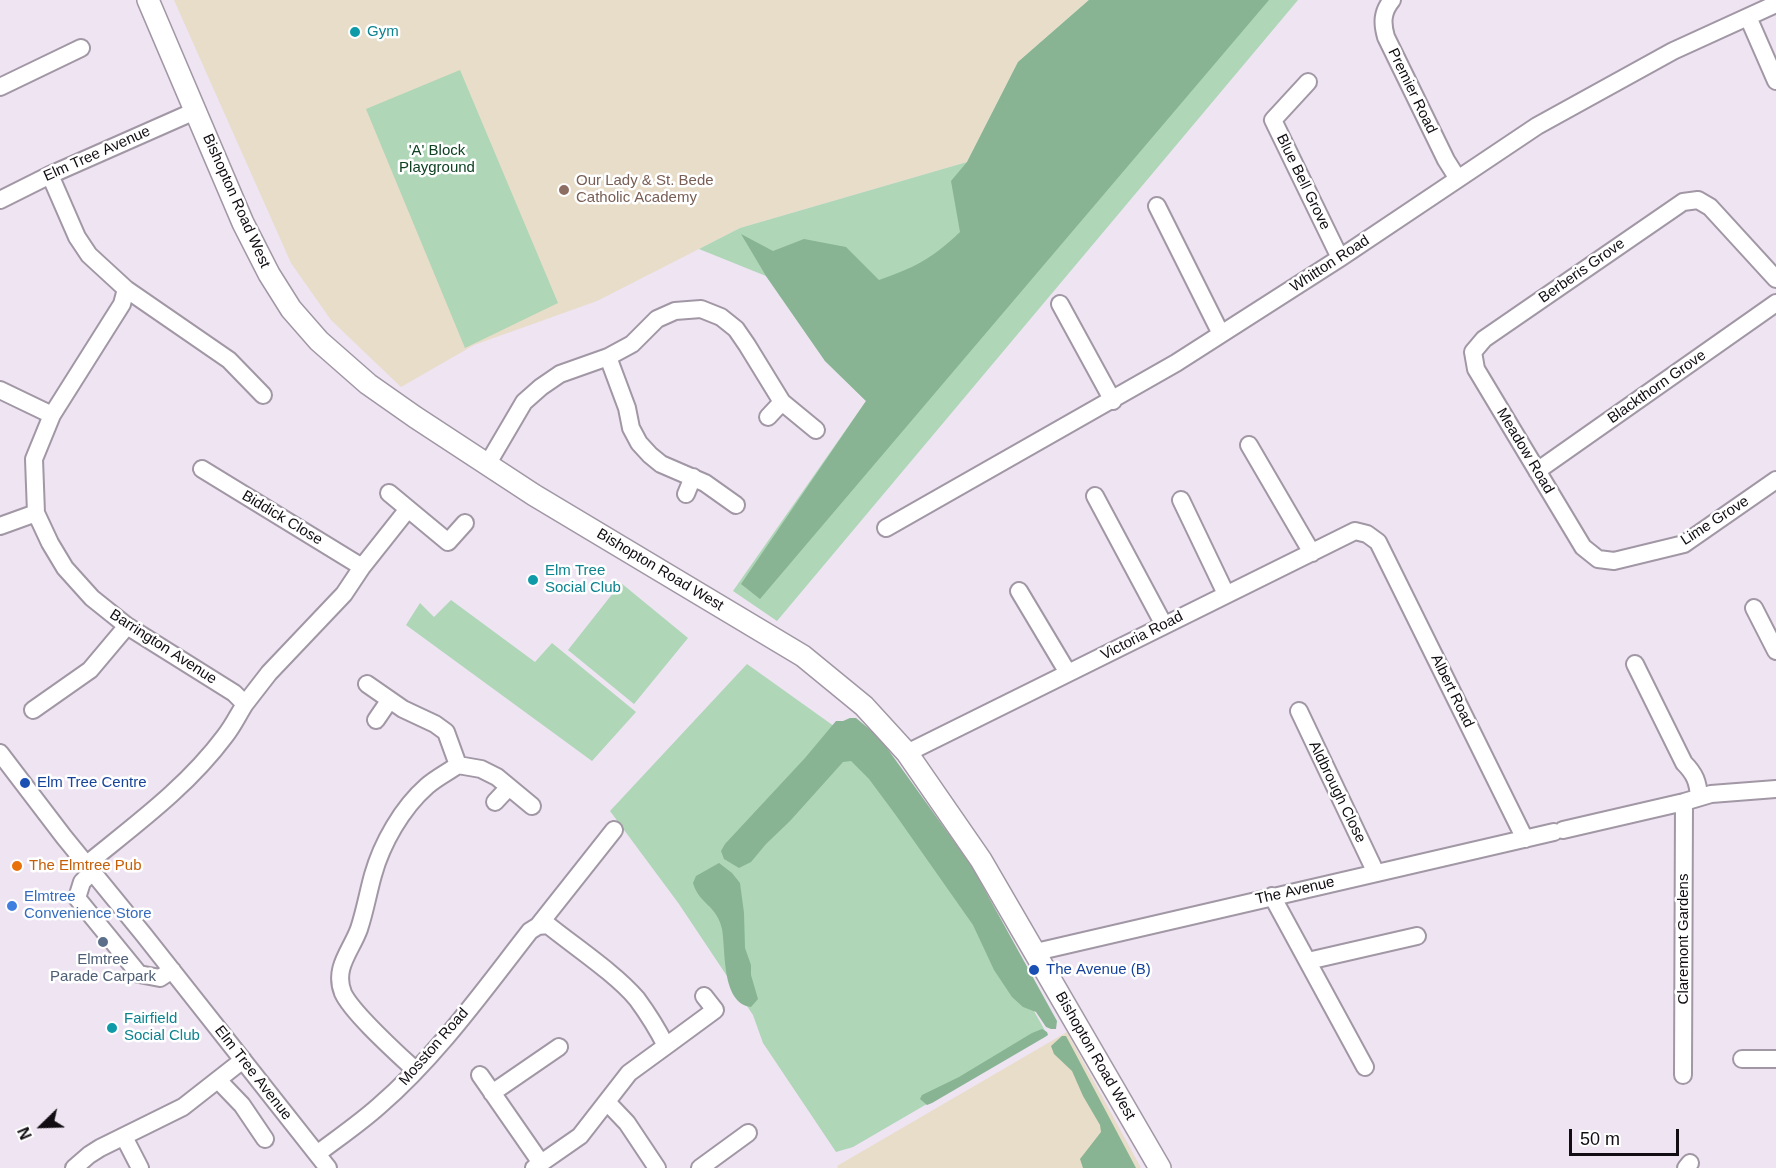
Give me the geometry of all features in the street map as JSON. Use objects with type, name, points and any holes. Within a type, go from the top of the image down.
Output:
[{"type":"street","name":"Bishopton Road West","points":[[148,0],[243,223],[269,274],[291,309],[319,341],[368,384],[487,465],[803,656],[864,706],[907,753],[981,860],[1160,1168]]},
{"type":"street","name":"Premier Road","points":[[1392,0],[1384,13],[1383,25],[1386,37],[1446,160],[1458,179]]},
{"type":"street","name":"Whitton Road","points":[[886,528],[1113,401],[1176,363],[1340,258],[1537,126],[1673,51],[1776,4]]},
{"type":"street","points":[[1748,17],[1776,81]]},
{"type":"street","points":[[0,87],[81,48]]},
{"type":"street","name":"Blue Bell Grove","points":[[1308,82],[1273,120],[1340,258]]},
{"type":"street","name":"Elm Tree Avenue","points":[[0,200],[50,175],[195,111]]},
{"type":"street","points":[[50,175],[77,237],[85,250],[102,268],[126,289],[229,360],[263,395]]},
{"type":"street","name":"Berberis Grove","points":[[1473,352],[1484,339],[1683,202],[1698,200],[1710,207],[1776,279]]},
{"type":"street","points":[[1157,206],[1221,334]]},
{"type":"street","name":"Barrington Avenue","points":[[126,289],[122,304],[52,415],[34,459],[36,513],[65,568],[92,598],[127,626],[234,693],[245,704]]},
{"type":"street","name":"Blackthorn Grove","points":[[1538,471],[1776,303]]},
{"type":"street","points":[[1060,304],[1113,401]]},
{"type":"street","points":[[487,465],[524,402],[541,387],[560,374],[608,357],[632,344],[657,319],[675,311],[701,309],[721,317],[736,329],[782,402],[816,430]]},
{"type":"street","name":"Meadow Road","points":[[1473,352],[1476,369],[1582,547]]},
{"type":"street","points":[[608,357],[627,408],[631,428],[639,443],[661,464],[705,483],[736,505]]},
{"type":"street","points":[[0,390],[52,415]]},
{"type":"street","points":[[768,417],[782,402]]},
{"type":"street","points":[[1249,445],[1312,553]]},
{"type":"street","name":"Biddick Close","points":[[202,469],[362,567]]},
{"type":"street","points":[[686,494],[693,477]]},
{"type":"street","name":"Lime Grove","points":[[1582,547],[1598,559],[1614,561],[1683,544],[1776,480]]},
{"type":"street","points":[[389,493],[448,542],[465,523]]},
{"type":"street","points":[[1095,496],[1164,625]]},
{"type":"street","points":[[1181,500],[1226,594]]},
{"type":"street","points":[[172,970],[160,978],[140,974],[77,898],[82,882],[90,868],[194,773],[226,735],[245,704],[269,673],[344,594],[362,567],[408,509]]},
{"type":"street","points":[[0,526],[36,513]]},
{"type":"street","name":"Victoria Road","points":[[907,753],[1355,531],[1367,534],[1378,542]]},
{"type":"street","name":"Albert Road","points":[[1378,542],[1525,839]]},
{"type":"street","points":[[1019,591],[1068,673]]},
{"type":"street","points":[[1754,608],[1776,651]]},
{"type":"street","points":[[33,710],[90,670],[127,626]]},
{"type":"street","name":"Claremont Gardens","points":[[1635,664],[1684,763],[1693,772],[1698,783],[1692,800],[1683,1075]]},
{"type":"street","points":[[1644,683],[1659,675]]},
{"type":"street","points":[[367,684],[389,701],[435,723],[446,732],[458,765]]},
{"type":"street","points":[[376,720],[389,701]]},
{"type":"street","name":"Aldbrough Close","points":[[1299,711],[1376,873]]},
{"type":"street","name":"Elm Tree Avenue","points":[[0,753],[328,1168]]},
{"type":"street","points":[[416,1070],[361,1016],[344,994],[339,976],[347,951],[358,932],[373,874],[385,843],[405,812],[428,786],[458,765],[481,769],[497,777],[532,806]]},
{"type":"street","points":[[495,802],[509,787]]},
{"type":"street","name":"The Avenue","points":[[1036,952],[1711,794],[1776,789]]},
{"type":"street","name":"Mosston Road","points":[[317,1154],[380,1106],[416,1070],[445,1038],[530,931],[543,926],[614,830]]},
{"type":"street","points":[[1272,896],[1365,1067]]},
{"type":"street","points":[[543,926],[618,981],[636,998],[666,1046]]},
{"type":"street","points":[[1308,961],[1417,936]]},
{"type":"street","points":[[480,1075],[538,1165],[580,1136],[629,1073],[715,1010],[704,996]]},
{"type":"street","points":[[492,1093],[559,1047]]},
{"type":"street","points":[[1742,1059],[1776,1059]]},
{"type":"street","points":[[74,1168],[89,1155],[183,1107],[243,1060]]},
{"type":"street","points":[[218,1080],[242,1105],[265,1139]]},
{"type":"street","points":[[607,1102],[627,1123],[657,1168]]},
{"type":"street","points":[[700,1168],[748,1133]]},
{"type":"street","points":[[124,1137],[140,1168]]},
{"type":"shaded area","name":"Our Lady & St. Bede Catholic Academy","points":[[174,0],[1089,0],[1018,62],[967,162],[740,228],[597,301],[474,345],[401,387],[331,320],[291,263]]},
{"type":"shaded area","points":[[1067,1032],[1141,1168],[838,1168],[837,1166]]},
{"type":"green space","points":[[1089,0],[1298,0],[777,621],[733,591],[866,401],[825,361],[766,276],[699,249],[740,228],[967,162],[1018,62]]},
{"type":"green space","points":[[1089,0],[1269,0],[760,599],[741,584],[866,401],[825,361],[766,276],[741,234],[773,251],[804,239],[846,247],[879,280],[913,266],[941,249],[960,232],[951,181],[967,162],[1018,62]]},
{"type":"green space","name":"'A' Block Playground","points":[[460,70],[558,303],[465,348],[366,109]]},
{"type":"green space","points":[[621,583],[688,638],[634,704],[568,650]]},
{"type":"green space","points":[[451,600],[535,662],[552,643],[636,712],[592,761],[406,625],[420,603],[434,617]]},
{"type":"green space","points":[[747,664],[859,744],[946,856],[1047,1034],[853,1147],[836,1152],[763,1043],[753,1015],[679,904],[610,811]]},
{"type":"green space","points":[[856,718],[879,737],[971,865],[1057,1021],[1056,1029],[1046,1027],[1036,1012],[1023,1007],[1012,997],[994,970],[973,925],[869,779],[851,761],[843,762],[751,862],[739,868],[724,859],[721,851],[725,844],[836,721]]},
{"type":"green space","points":[[719,863],[740,883],[745,948],[758,999],[751,1007],[741,1003],[734,996],[727,975],[720,921],[699,896],[693,883],[696,876]]},
{"type":"green space","points":[[1042,1029],[1048,1035],[932,1103],[927,1105],[920,1099],[922,1095],[959,1077]]},
{"type":"green space","points":[[1062,1036],[1066,1036],[1136,1168],[1083,1168],[1080,1159],[1101,1132],[1100,1125],[1072,1071],[1054,1054],[1051,1046]]},
{"type":"place","name":"Gym","points":[[355,32]]},
{"type":"place","name":"Our Lady & St. Bede Catholic Academy","points":[[564,190]]},
{"type":"place","name":"Elm Tree Social Club","points":[[533,580]]},
{"type":"place","name":"Elm Tree Centre","points":[[25,783]]},
{"type":"place","name":"The Elmtree Pub","points":[[17,866]]},
{"type":"place","name":"Elmtree Convenience Store","points":[[12,906]]},
{"type":"place","name":"Elmtree Parade Carpark","points":[[103,942]]},
{"type":"place","name":"The Avenue (B)","points":[[1034,970]]},
{"type":"place","name":"Fairfield Social Club","points":[[112,1028]]}]
